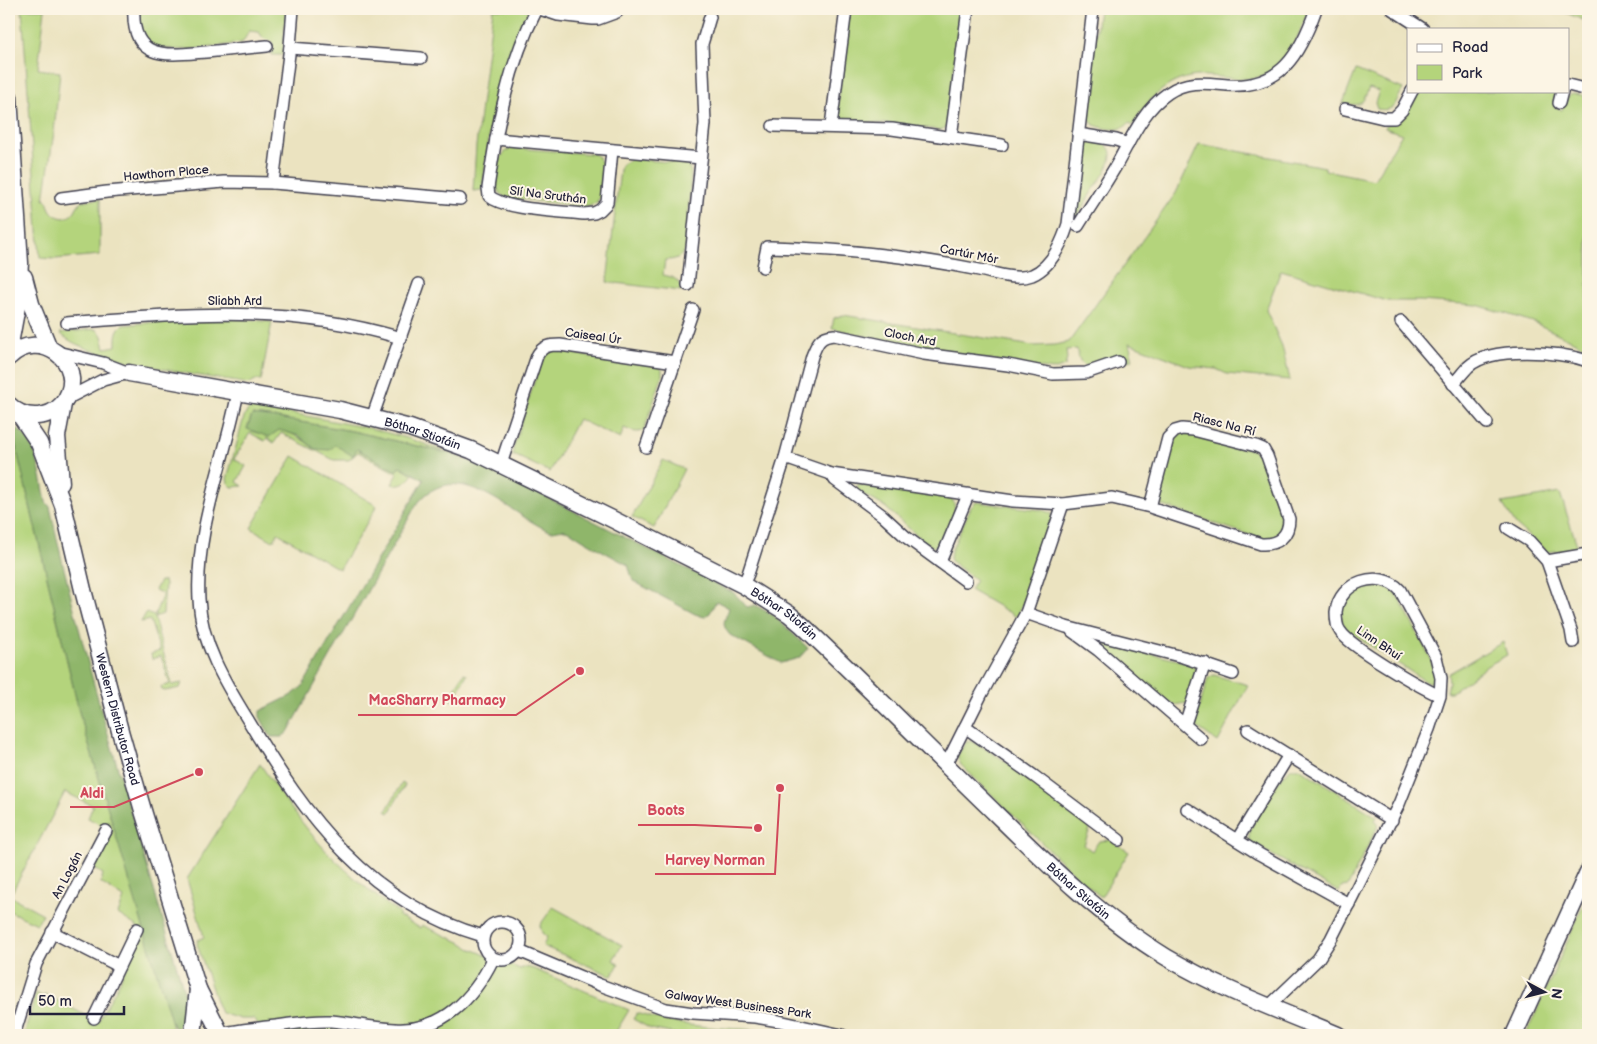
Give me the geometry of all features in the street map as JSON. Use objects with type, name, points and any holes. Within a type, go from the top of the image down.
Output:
[{"type":"street","points":[[134,9],[134,25],[138,38],[145,46],[158,54],[267,46]]},
{"type":"street","points":[[273,183],[290,48],[292,9]]},
{"type":"street","name":"Slí Na Sruthán","points":[[612,150],[607,203],[594,213],[584,214],[511,206],[495,202],[489,196],[488,188],[502,108],[518,49],[539,9],[558,15],[593,19],[617,12]]},
{"type":"street","points":[[831,126],[846,9]]},
{"type":"street","points":[[951,137],[968,9]]},
{"type":"street","name":"Cartúr Mór","points":[[763,267],[767,247],[778,247],[846,250],[881,254],[952,264],[1016,277],[1030,276],[1041,270],[1058,249],[1065,232],[1070,207],[1093,9]]},
{"type":"street","points":[[1078,226],[1148,112],[1172,90],[1196,82],[1235,85],[1249,84],[1269,79],[1278,74],[1292,59],[1316,9]]},
{"type":"street","points":[[1392,9],[1421,28]]},
{"type":"street","points":[[688,285],[705,124],[702,44],[710,17]]},
{"type":"street","points":[[290,48],[421,58]]},
{"type":"street","points":[[1570,86],[1588,90]]},
{"type":"street","points":[[1345,109],[1383,118],[1394,118],[1402,110],[1411,92]]},
{"type":"street","points":[[1560,103],[1562,92]]},
{"type":"street","points":[[9,97],[20,263],[17,306],[9,349]]},
{"type":"street","points":[[774,126],[892,129],[1002,145]]},
{"type":"street","points":[[1078,134],[1116,140],[1128,144]]},
{"type":"street","points":[[496,139],[701,158]]},
{"type":"street","name":"Hawthorn Place","points":[[61,198],[224,182],[273,183],[460,199]]},
{"type":"street","points":[[20,263],[31,304],[53,350]]},
{"type":"street","points":[[372,418],[419,284]]},
{"type":"street","points":[[646,448],[693,310]]},
{"type":"street","name":"Sliabh Ard","points":[[67,323],[158,316],[253,314],[317,320],[401,338]]},
{"type":"street","points":[[1401,322],[1487,423]]},
{"type":"street","name":"Cloch Ard","points":[[742,585],[748,574],[785,458],[817,342],[824,337],[834,335],[924,354],[1008,365],[1053,374],[1086,372],[1118,362]]},
{"type":"street","points":[[9,357],[25,347],[36,345],[53,350]]},
{"type":"street","name":"Caiseal Úr","points":[[501,464],[537,356],[542,348],[560,345],[675,362]]},
{"type":"street","name":"Bóthar Stiofáin","points":[[53,350],[129,372],[372,418],[410,428],[501,464],[742,585],[802,625],[1063,877],[1091,902],[1124,927],[1183,967],[1338,1035]]},
{"type":"street","name":"Western Distributor Road","points":[[53,350],[66,363],[70,374],[70,387],[64,401],[57,436],[63,505]]},
{"type":"street","points":[[1453,384],[1469,366],[1484,358],[1504,353],[1534,353],[1588,361]]},
{"type":"street","name":"Bóthar Stiofáin","points":[[64,401],[103,380],[129,372]]},
{"type":"street","points":[[238,392],[213,492],[200,562],[200,612],[215,661],[271,759],[310,814],[336,844],[381,885],[408,904],[430,916],[483,936]]},
{"type":"street","points":[[11,407],[26,416],[37,417],[48,414],[64,401]]},
{"type":"street","name":"Western Distributor Road","points":[[11,407],[39,443],[63,505],[120,730],[198,989],[225,1033]]},
{"type":"street","name":"Riasc Na Rí","points":[[968,495],[1027,503],[1063,504],[1112,498],[1150,507],[1262,544],[1272,544],[1280,540],[1287,531],[1289,523],[1263,449],[1189,429],[1175,431],[1168,438],[1150,507]]},
{"type":"street","points":[[785,458],[831,474],[968,495],[940,562]]},
{"type":"street","points":[[831,474],[835,480],[882,515],[906,537],[966,581]]},
{"type":"street","points":[[946,765],[1026,613],[1063,504]]},
{"type":"street","points":[[1508,528],[1528,541],[1548,561],[1571,630],[1573,642]]},
{"type":"street","points":[[1548,561],[1588,554]]},
{"type":"street","name":"Linn Bhuí","points":[[1269,1006],[1318,958],[1331,939],[1392,820],[1430,729],[1440,696],[1441,678],[1436,657],[1400,590],[1391,582],[1374,579],[1360,581],[1348,588],[1338,603],[1336,618],[1339,630],[1352,642],[1428,691],[1440,696]]},
{"type":"street","points":[[1026,613],[1066,627],[1204,664],[1232,674]]},
{"type":"street","points":[[1066,627],[1098,650],[1202,739]]},
{"type":"street","points":[[1185,724],[1204,664]]},
{"type":"street","points":[[965,728],[1034,776],[1119,840]]},
{"type":"street","points":[[1248,730],[1392,820]]},
{"type":"street","points":[[1237,840],[1289,755]]},
{"type":"street","points":[[1187,810],[1349,904]]},
{"type":"street","name":"An Logán","points":[[14,1035],[36,964],[106,831]]},
{"type":"street","points":[[1514,1035],[1588,872]]},
{"type":"street","points":[[509,923],[515,926],[522,942],[519,952],[502,961],[493,959],[485,951],[482,941],[483,936],[491,925],[509,923]]},
{"type":"street","points":[[94,1018],[137,929]]},
{"type":"street","points":[[52,932],[119,966]]},
{"type":"street","name":"Galway West Business Park","points":[[519,952],[666,1009],[771,1020],[842,1035]]},
{"type":"street","points":[[200,1035],[209,1032],[225,1033],[246,1029],[265,1031],[303,1021],[331,1021],[395,1029],[423,1027],[437,1022],[465,1002],[488,970],[493,959]]},
{"type":"street","name":"Western Distributor Road","points":[[193,1035],[198,989]]},
{"type":"green space","points":[[22,9],[45,9],[38,69],[60,72],[44,200],[47,201],[55,215],[65,218],[74,212],[80,202],[100,199],[100,255],[55,259],[40,258]]},
{"type":"green space","points":[[139,9],[286,9],[283,55],[272,55],[272,42],[263,38],[259,32],[249,31],[243,42],[240,43],[190,49],[163,48],[152,45],[141,32]]},
{"type":"green space","points":[[493,9],[530,9],[508,60],[496,100],[482,190],[473,191],[476,146]]},
{"type":"green space","points":[[848,9],[961,9],[948,120],[945,128],[939,130],[904,125],[844,121],[837,114]]},
{"type":"green space","points":[[1099,9],[1309,9],[1288,54],[1278,66],[1268,73],[1246,79],[1201,76],[1180,80],[1156,95],[1143,109],[1133,125],[1129,123],[1121,128],[1113,129],[1094,125],[1089,119],[1085,119]]},
{"type":"green space","points":[[1564,9],[1588,9],[1588,22],[1564,12]]},
{"type":"green space","points":[[1356,70],[1403,89],[1394,106],[1383,110],[1377,109],[1375,103],[1379,91],[1369,88],[1365,98],[1360,103],[1354,105],[1343,103]]},
{"type":"green space","points":[[1416,92],[1555,92],[1554,106],[1562,110],[1566,100],[1571,95],[1578,94],[1588,97],[1588,122],[1586,128],[1588,129],[1588,348],[1533,322],[1477,305],[1421,301],[1387,301],[1281,270],[1266,310],[1282,346],[1290,380],[1227,374],[1216,369],[1189,366],[1129,343],[1133,360],[1121,358],[1107,359],[1086,366],[1079,358],[1077,349],[1066,350],[1067,359],[1065,366],[1053,370],[910,347],[832,328],[834,318],[843,315],[1033,346],[1069,342],[1176,193],[1199,144],[1325,167],[1325,170],[1374,180],[1402,134],[1385,128],[1387,124],[1401,120]]},
{"type":"green space","points":[[1083,142],[1098,142],[1107,146],[1111,151],[1111,158],[1103,176],[1074,219]]},
{"type":"green space","points":[[512,148],[594,154],[599,158],[604,167],[601,195],[597,202],[588,207],[504,197],[496,186],[496,171],[501,156]]},
{"type":"green space","points":[[632,159],[682,163],[688,166],[691,172],[686,248],[678,258],[665,260],[663,275],[675,279],[681,291],[607,282],[620,170],[622,164]]},
{"type":"green space","points":[[193,319],[244,319],[272,322],[261,381],[255,380],[249,384],[148,366],[95,352],[74,343],[60,333],[95,329],[101,335],[105,348],[116,346],[117,332],[122,325]]},
{"type":"green space","points":[[554,350],[598,358],[651,363],[658,365],[662,369],[662,377],[644,430],[636,432],[624,428],[620,439],[578,419],[550,472],[513,456],[513,449],[542,357]]},
{"type":"green space","points":[[254,406],[369,428],[407,438],[456,455],[352,431],[252,415],[247,428],[252,431],[281,430],[291,433],[315,449],[334,445],[357,449],[396,471],[400,466],[413,474],[404,483],[399,485],[392,484],[398,474],[358,452],[349,460],[334,460],[281,433],[274,443],[267,438],[265,441],[250,433],[234,459],[246,466],[237,482],[243,486],[232,487],[227,479],[244,417],[248,410]]},
{"type":"green space","points":[[252,415],[352,431],[456,455],[513,480],[734,593],[747,607],[755,605],[774,616],[808,648],[799,658],[781,663],[730,635],[724,625],[729,608],[716,601],[710,613],[704,617],[695,614],[633,581],[628,565],[572,532],[547,530],[480,491],[463,486],[446,485],[430,492],[415,507],[288,732],[282,737],[271,737],[260,717],[260,711],[292,695],[302,687],[424,480],[400,466],[396,471],[357,449],[353,456],[335,445],[330,450],[315,449],[299,436],[279,430],[269,437],[247,429]]},
{"type":"green space","points":[[9,424],[80,715],[172,1020],[172,1027],[168,1035],[24,1035],[36,993],[44,997],[45,994],[98,1022],[120,981],[130,953],[142,930],[118,914],[124,898],[101,883],[103,874],[93,868],[112,831],[88,818],[93,806],[65,792],[10,896],[43,914],[37,924],[9,911]]},
{"type":"green space","points":[[11,426],[27,438],[40,470],[46,502],[50,507],[95,689],[184,991],[185,1012],[176,1030],[172,1024],[80,715]]},
{"type":"green space","points":[[1187,433],[1253,450],[1261,456],[1284,521],[1277,535],[1261,539],[1161,505],[1158,498],[1174,440],[1179,434]]},
{"type":"green space","points":[[293,456],[377,506],[339,569],[278,533],[273,541],[251,528]]},
{"type":"green space","points":[[663,460],[684,469],[654,528],[632,517]]},
{"type":"green space","points":[[858,484],[943,496],[952,499],[955,510],[954,516],[943,544],[932,547],[885,507],[858,491]]},
{"type":"green space","points":[[1560,493],[1578,548],[1547,552],[1516,525],[1502,503]]},
{"type":"green space","points":[[976,502],[1042,510],[1051,513],[1050,526],[1031,584],[1017,617],[970,590],[976,580],[952,562],[950,558],[951,551],[971,507]]},
{"type":"green space","points":[[160,581],[164,581],[165,585],[163,614],[154,617],[172,685],[182,683],[180,688],[165,691],[161,687],[170,684],[161,656],[152,659],[151,654],[160,651],[150,620],[141,622],[146,613],[154,616],[163,594],[155,590]]},
{"type":"green space","points":[[1369,585],[1383,586],[1396,593],[1431,659],[1436,681],[1434,683],[1425,681],[1345,629],[1341,614],[1345,601],[1355,591]]},
{"type":"green space","points":[[1102,642],[1186,662],[1194,667],[1196,672],[1187,703],[1175,705],[1161,698],[1099,646]]},
{"type":"green space","points":[[1503,642],[1507,655],[1487,666],[1452,692],[1447,692],[1448,674]]},
{"type":"green space","points":[[464,673],[467,674],[453,701],[449,699]]},
{"type":"green space","points":[[1214,675],[1248,685],[1218,742],[1197,727],[1195,722],[1208,678]]},
{"type":"green space","points":[[972,741],[1017,770],[1088,824],[1090,829],[1084,845],[1092,851],[1099,841],[1110,840],[1129,852],[1101,897],[1071,871],[961,765],[957,756],[966,742]]},
{"type":"green space","points":[[260,764],[292,810],[328,853],[362,884],[399,913],[399,916],[420,928],[422,925],[469,948],[520,969],[526,967],[534,969],[629,1010],[614,1035],[265,1035],[254,1019],[240,1019],[221,1013],[197,944],[198,940],[204,937],[187,879]]},
{"type":"green space","points":[[1292,768],[1299,768],[1377,817],[1375,820],[1378,824],[1377,828],[1348,886],[1342,887],[1339,892],[1251,843],[1249,838],[1254,822],[1266,800],[1280,780]]},
{"type":"green space","points":[[402,783],[405,785],[389,813],[386,811]]},
{"type":"green space","points":[[1588,906],[1588,1035],[1526,1035],[1582,908]]},
{"type":"green space","points":[[553,907],[622,945],[613,960],[619,964],[612,976],[543,946],[547,937],[542,933],[540,925]]},
{"type":"green space","points":[[637,1013],[681,1024],[755,1030],[779,1035],[680,1035],[651,1029],[633,1019]]},
{"type":"place","name":"MacSharry Pharmacy","points":[[580,671]]},
{"type":"place","name":"Aldi","points":[[199,772]]},
{"type":"place","name":"Harvey Norman","points":[[780,788]]},
{"type":"place","name":"Boots","points":[[758,828]]}]
